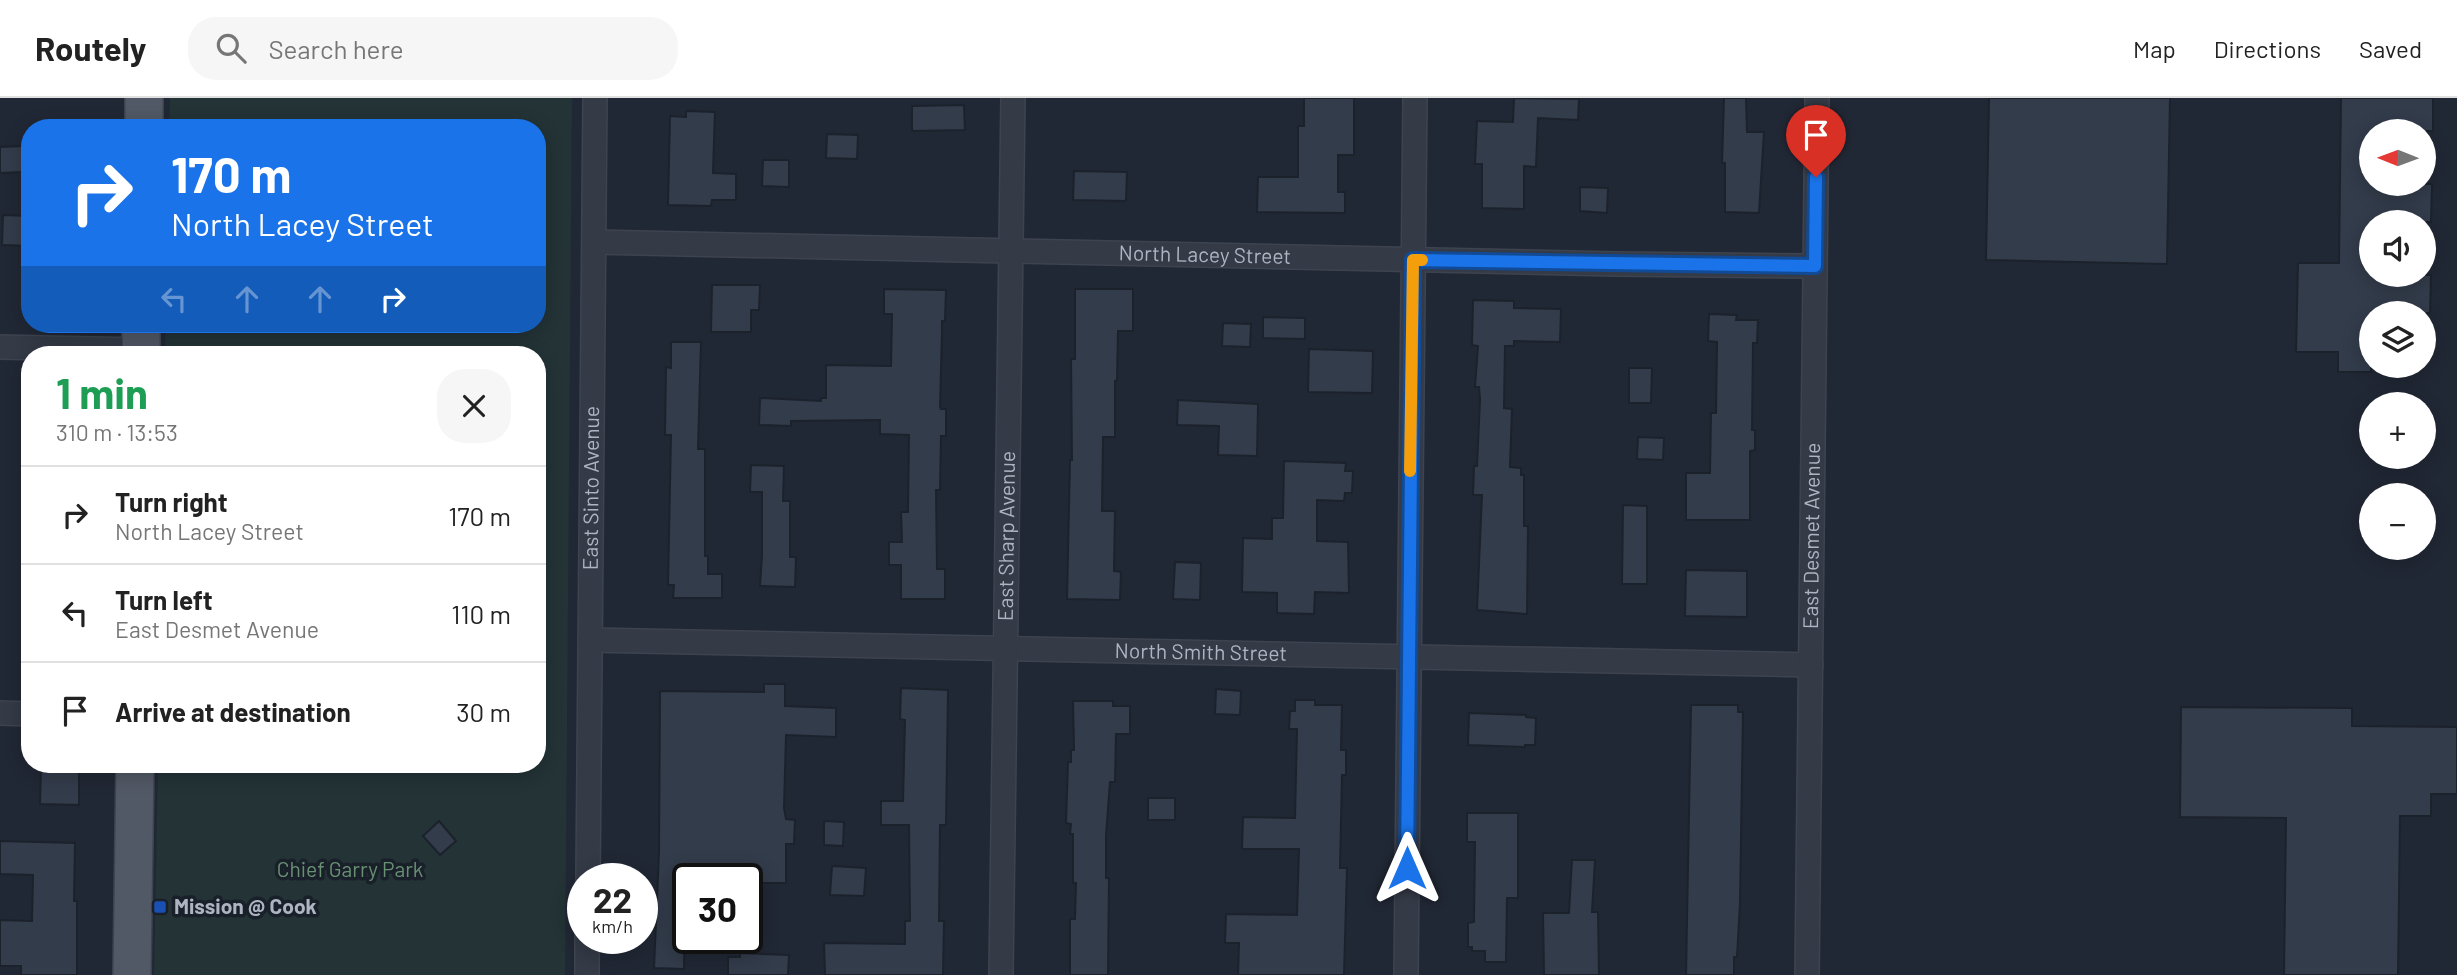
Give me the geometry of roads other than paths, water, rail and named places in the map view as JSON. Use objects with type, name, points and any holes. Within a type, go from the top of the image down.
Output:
[{"type":"main road","points":[[144,98],[144,119]]},
{"type":"main road","points":[[132,975],[135,773]]},
{"type":"street","name":"East Sinto Avenue","points":[[588,863],[595,98]]},
{"type":"street","name":"East Sharp Avenue","points":[[1001,975],[1013,98]]},
{"type":"street","points":[[1406,975],[1415,98]]},
{"type":"street","name":"East Desmet Avenue","points":[[1807,975],[1817,98]]},
{"type":"street","name":"North Lacey Street","points":[[594,242],[1815,266]]},
{"type":"street","points":[[35,346],[141,343]]},
{"type":"street","points":[[0,347],[21,346]]},
{"type":"street","name":"North Smith Street","points":[[590,640],[1408,654],[1811,665]]},
{"type":"street","points":[[0,713],[21,714]]},
{"type":"street","points":[[587,954],[587,975]]},
{"type":"place","name":"Mission @ Cook","points":[[160,907]]},
{"type":"park label","name":"Chief Garry Park","points":[[350,870]]}]
